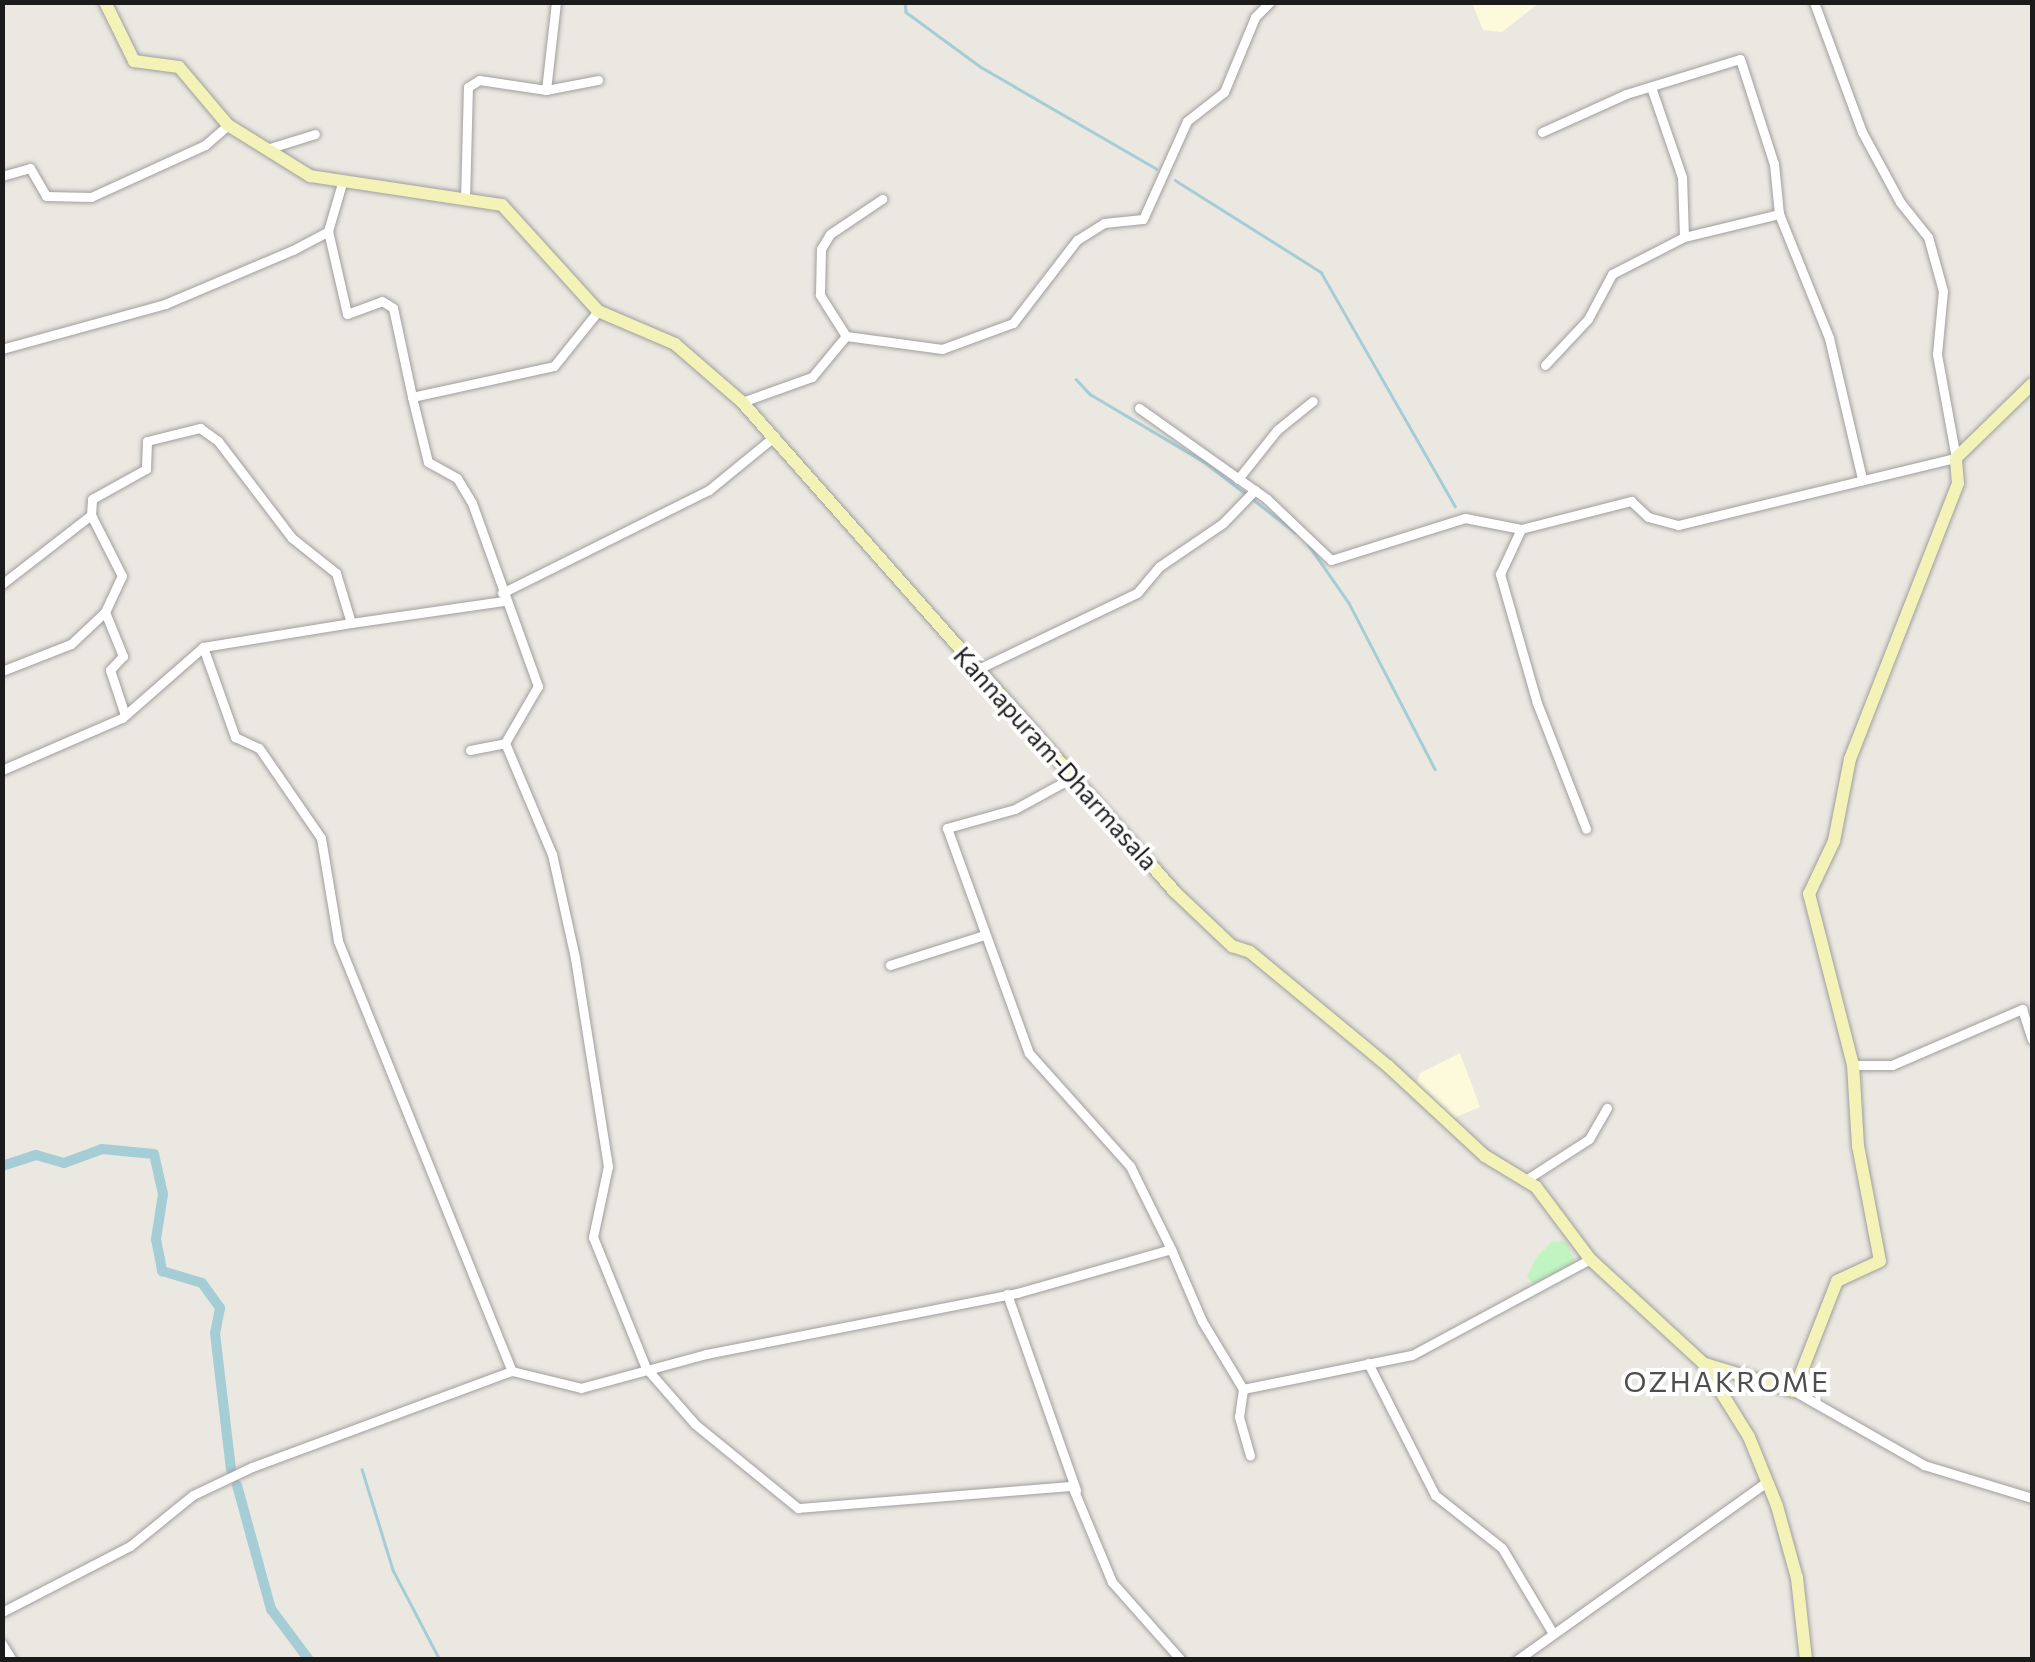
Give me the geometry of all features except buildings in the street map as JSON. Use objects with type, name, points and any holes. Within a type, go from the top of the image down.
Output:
[{"type":"main road","name":"Kannapuram-Dharmasala","points":[[105,2],[134,61],[185,70],[228,125],[310,176],[502,206],[598,311],[676,344],[742,402],[776,436],[976,670],[1078,774],[1139,852],[1232,946],[1250,952],[1485,1156],[1524,1181],[1558,1212],[1590,1259],[1703,1363],[1723,1388],[1767,1482],[1797,1578],[1806,1660]]},
{"type":"main road","points":[[1703,1363],[1794,1390],[1837,1281],[1880,1261],[1858,1146],[1852,1065],[1810,894],[1834,840],[1850,759],[1958,484],[1956,458],[2032,384]]},
{"type":"street","points":[[546,90],[556,2]]},
{"type":"street","points":[[882,200],[830,234],[821,249],[820,296],[846,336],[942,349],[1014,323],[1078,240],[1104,224],[1143,219],[1187,120],[1224,92],[1255,18],[1270,2]]},
{"type":"street","points":[[1139,408],[1255,490],[1332,560],[1465,518],[1522,529],[1631,501],[1648,518],[1678,525],[1956,458],[1937,354],[1943,291],[1928,237],[1900,202],[1862,132],[1814,2]]},
{"type":"street","points":[[1542,132],[1626,94],[1652,90],[1740,60],[1774,164],[1779,214],[1829,338],[1862,480]]},
{"type":"street","points":[[465,200],[468,87],[479,80],[546,90],[598,80]]},
{"type":"street","points":[[1652,90],[1682,178],[1684,237]]},
{"type":"street","points":[[2,176],[30,168],[46,196],[91,197],[205,145],[228,125]]},
{"type":"street","points":[[270,148],[315,134]]},
{"type":"street","points":[[342,183],[328,230],[346,314],[382,302],[393,308],[424,453],[457,478],[472,503],[502,597],[538,686],[505,743],[470,750]]},
{"type":"street","points":[[1546,365],[1588,319],[1612,274],[1684,237],[1779,214]]},
{"type":"street","points":[[2,350],[165,304],[328,230]]},
{"type":"street","points":[[412,397],[554,366],[598,311]]},
{"type":"street","points":[[742,402],[812,377],[846,336]]},
{"type":"street","points":[[1238,479],[1276,430],[1313,401]]},
{"type":"street","points":[[2,671],[71,644],[104,612],[122,576],[92,516],[92,499],[146,469],[146,441],[200,428],[210,432],[292,538],[336,573],[352,623]]},
{"type":"street","points":[[2,770],[125,715],[203,648],[502,597],[710,490],[776,436]]},
{"type":"street","points":[[976,670],[1137,593],[1160,566],[1255,490]]},
{"type":"street","points":[[2,584],[92,516]]},
{"type":"street","points":[[1522,529],[1500,574],[1537,703],[1586,830]]},
{"type":"street","points":[[104,612],[124,656],[110,670],[125,715]]},
{"type":"street","points":[[203,648],[235,737],[259,748],[322,838],[338,942],[512,1371]]},
{"type":"street","points":[[505,743],[552,854],[575,958],[608,1166],[594,1237],[646,1368],[695,1424],[798,1508],[1077,1491]]},
{"type":"street","points":[[1078,774],[1016,808],[948,828],[982,936],[1029,1052],[1130,1166],[1202,1321],[1242,1389],[1239,1416],[1250,1455]]},
{"type":"street","points":[[890,964],[982,936]]},
{"type":"street","points":[[1852,1065],[1892,1065],[2022,1009],[2032,1039]]},
{"type":"street","points":[[1524,1181],[1589,1140],[1607,1108]]},
{"type":"street","points":[[2,1612],[130,1546],[193,1495],[252,1467],[512,1371],[582,1388],[646,1368],[1008,1294],[1171,1250]]},
{"type":"street","points":[[1242,1389],[1412,1355],[1590,1259]]},
{"type":"street","points":[[1008,1294],[1112,1582],[1182,1660]]},
{"type":"street","points":[[1368,1363],[1435,1495],[1502,1548],[1552,1632]]},
{"type":"street","points":[[1794,1390],[1924,1466],[2032,1498]]},
{"type":"street","points":[[1516,1660],[1767,1482]]},
{"type":"street","points":[[2,1644],[12,1660]]},
{"type":"shaded area","points":[[1472,3],[1539,3],[1502,32],[1483,30]]},
{"type":"shaded area","points":[[1460,1053],[1480,1107],[1454,1118],[1417,1083],[1420,1073]]},
{"type":"green space","points":[[1566,1241],[1575,1263],[1533,1284],[1527,1277],[1536,1258],[1552,1242]]},
{"type":"waterway","points":[[905,2],[906,12],[981,67],[1157,169]]},
{"type":"waterway","points":[[1175,180],[1321,272],[1455,506]]},
{"type":"waterway","points":[[1076,379],[1090,394],[1206,463],[1295,532]]},
{"type":"waterway","points":[[1308,544],[1349,603],[1435,769]]},
{"type":"waterway","points":[[2,1166],[36,1155],[64,1163],[102,1149],[154,1154],[163,1194],[156,1239],[162,1271],[202,1283],[220,1308],[215,1333],[231,1470]]},
{"type":"waterway","points":[[362,1469],[393,1570],[440,1660]]},
{"type":"waterway","points":[[237,1485],[271,1609],[309,1660]]},
{"type":"district","name":"OZHAKROME","points":[[1727,1381]]}]
